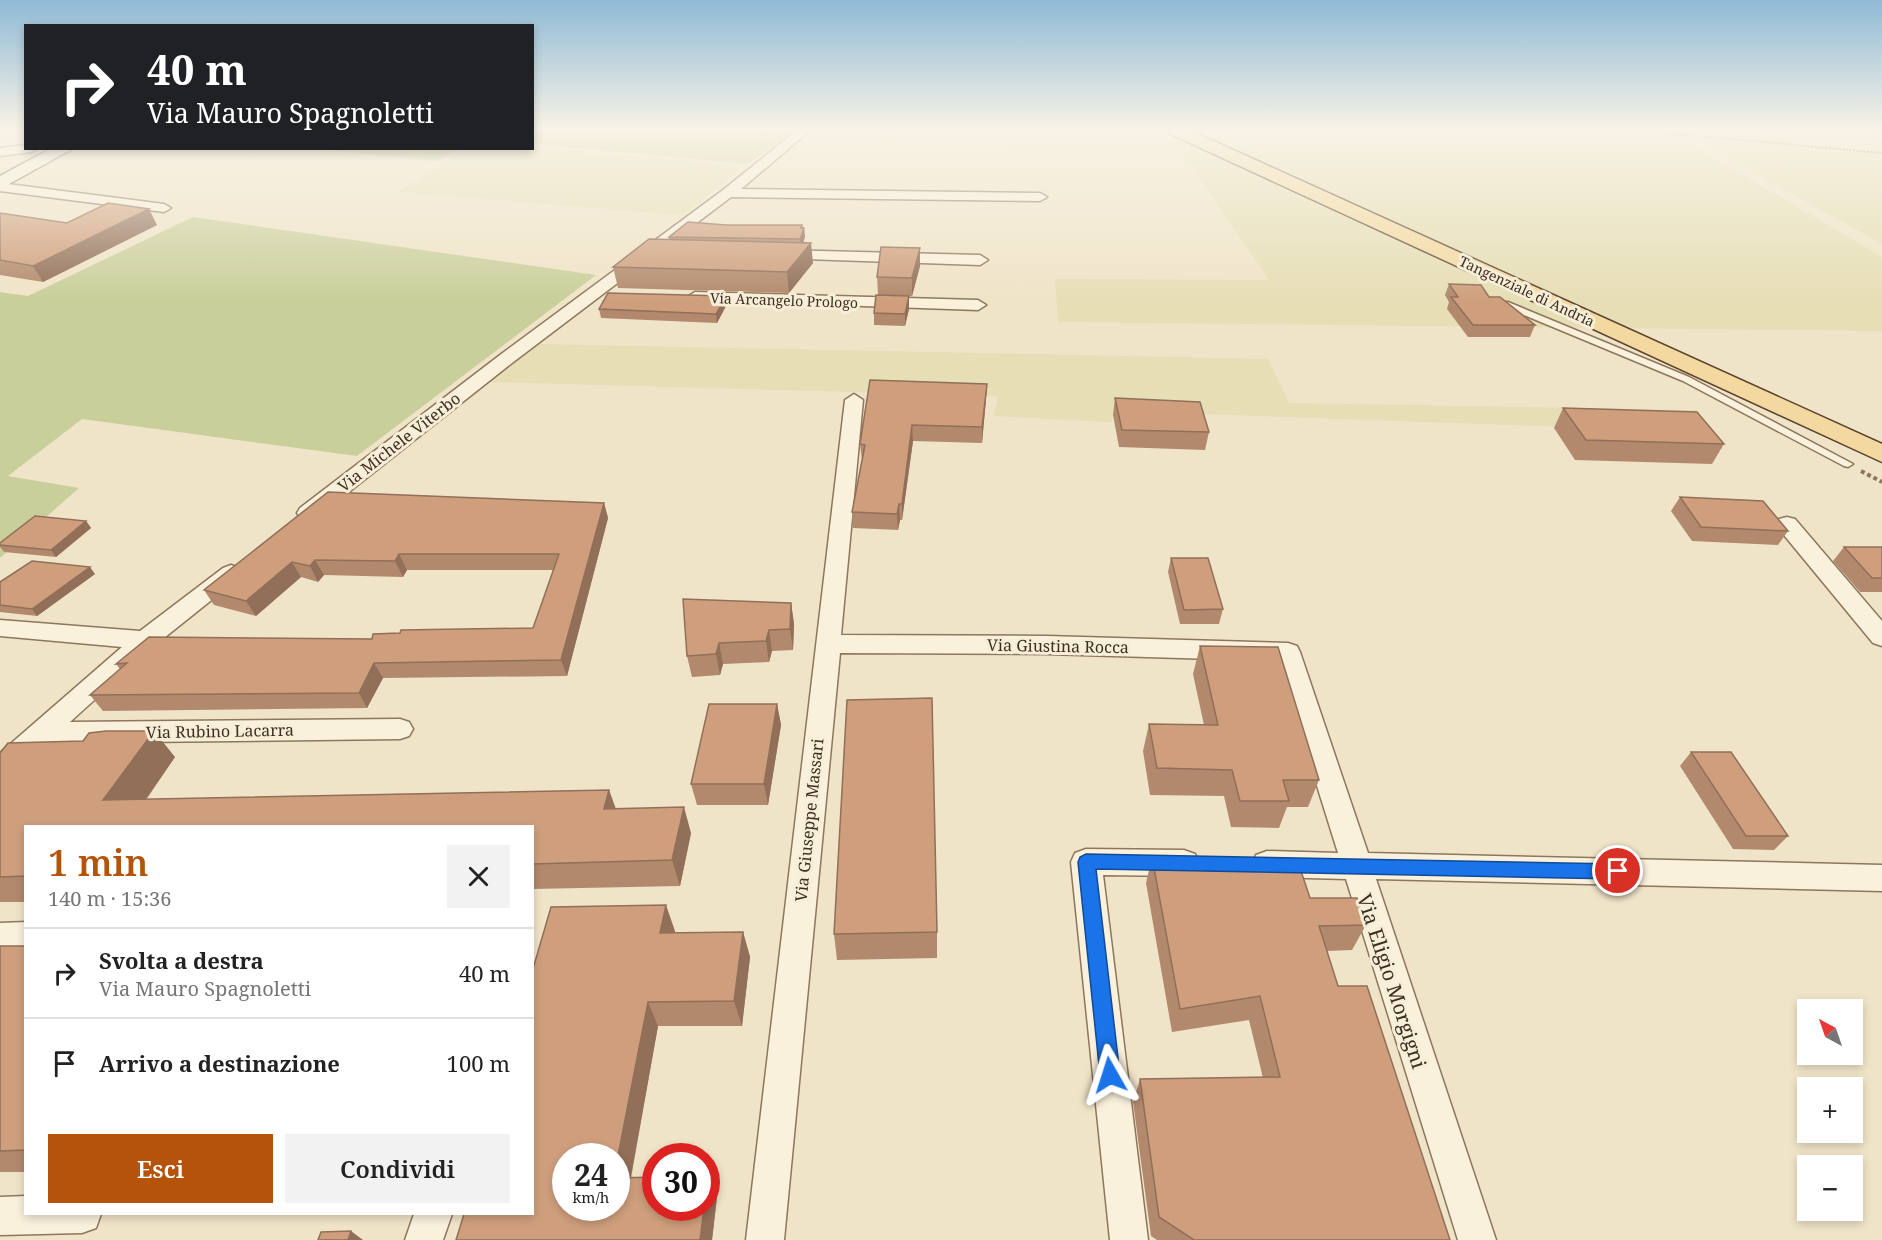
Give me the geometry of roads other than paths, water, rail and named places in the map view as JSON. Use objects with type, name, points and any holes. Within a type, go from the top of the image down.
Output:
[{"type":"main road","name":"Tangenziale di Andria","points":[[1294,186],[1687,372],[1882,454]]},
{"type":"street","points":[[6,186],[164,208]]},
{"type":"street","name":"Via Michele Viterbo","points":[[291,526],[590,294],[737,186]]},
{"type":"street","points":[[728,193],[1040,197]]},
{"type":"street","points":[[646,252],[670,253]]},
{"type":"street","points":[[765,255],[980,260]]},
{"type":"street","points":[[590,294],[614,295]]},
{"type":"street","name":"Via Arcangelo Prologo","points":[[673,297],[978,305]]},
{"type":"street","name":"Via Giuseppe Massari","points":[[765,1240],[854,400]]},
{"type":"street","points":[[1787,524],[1882,637]]},
{"type":"street","points":[[0,769],[145,640],[246,562]]},
{"type":"street","points":[[0,628],[145,640]]},
{"type":"street","name":"Via Giustina Rocca","points":[[828,644],[1047,645],[1288,652]]},
{"type":"street","name":"Via Eligio Morgigni","points":[[1288,652],[1477,1240]]},
{"type":"street","name":"Via Rubino Lacarra","points":[[40,734],[400,729]]},
{"type":"street","points":[[1129,1240],[1086,862],[1355,865],[1882,878]]},
{"type":"street","points":[[0,937],[24,936]]},
{"type":"street","points":[[0,1216],[41,1215]]},
{"type":"street","points":[[424,1240],[432,1215]]},
{"type":"lane","points":[[1505,304],[1687,372],[1848,464]]}]
